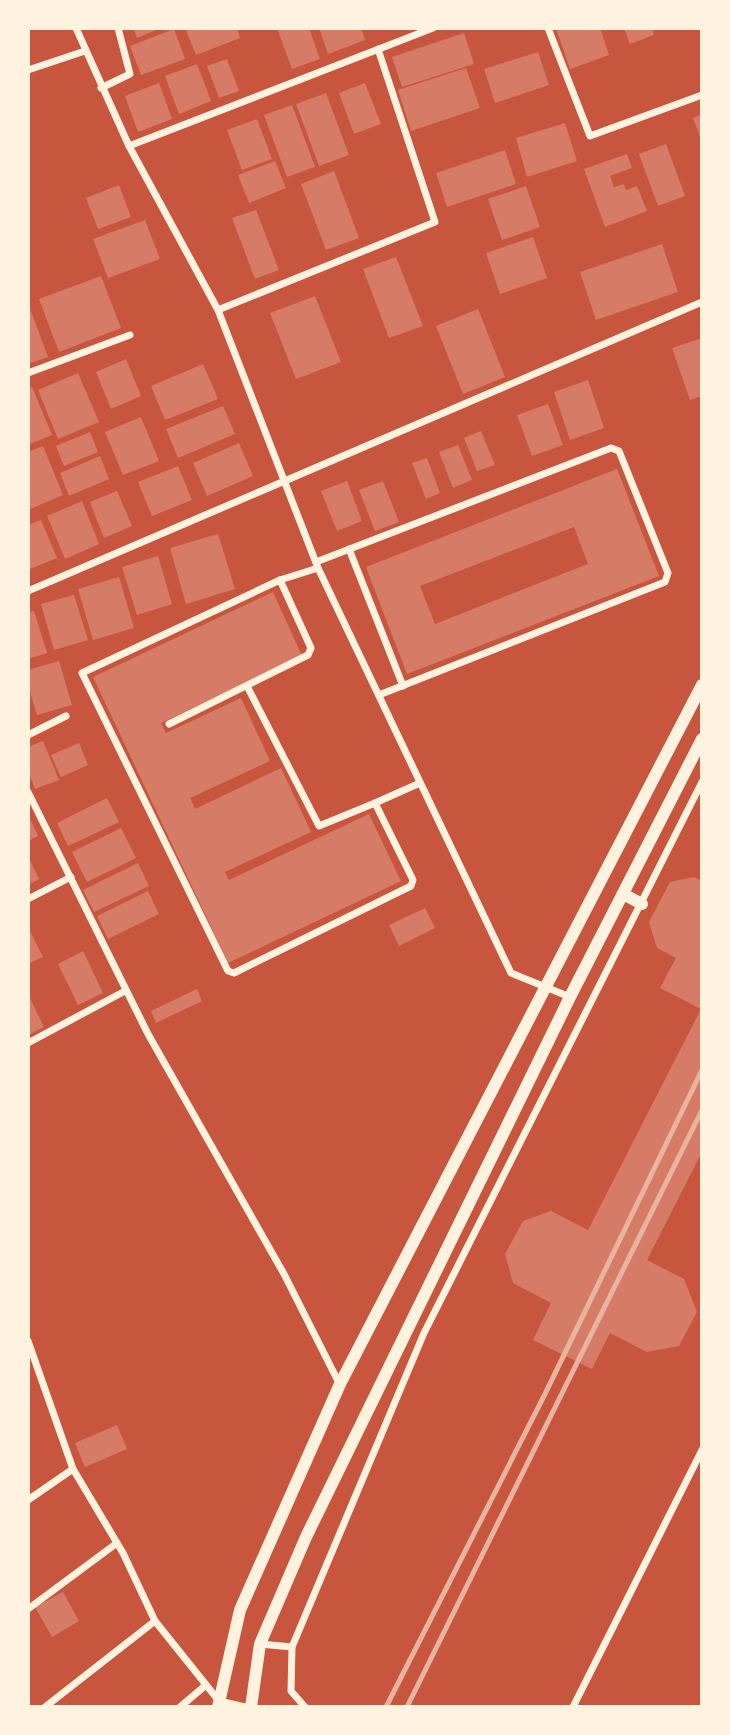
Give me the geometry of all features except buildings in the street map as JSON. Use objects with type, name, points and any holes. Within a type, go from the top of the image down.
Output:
[{"type":"street","points":[[76,28],[129,146],[218,310],[317,565],[511,973],[570,997]]},
{"type":"street","points":[[101,88],[131,74],[118,28]]},
{"type":"street","points":[[129,146],[433,28]]},
{"type":"street","points":[[548,28],[590,136],[702,95]]},
{"type":"street","points":[[218,310],[435,222],[378,49]]},
{"type":"street","points":[[28,70],[85,51]]},
{"type":"street","points":[[28,591],[702,302]]},
{"type":"street","points":[[28,373],[130,335]]},
{"type":"street","points":[[375,803],[413,880],[411,886],[234,973],[228,971],[82,673],[349,549],[611,449],[619,450],[668,573],[666,582],[379,695]]},
{"type":"street","points":[[349,549],[403,685]]},
{"type":"street","points":[[169,724],[248,688],[310,652],[280,580]]},
{"type":"street","points":[[218,1704],[240,1610],[340,1384],[702,685]]},
{"type":"street","points":[[248,688],[319,826],[420,783]]},
{"type":"street","points":[[28,735],[66,716]]},
{"type":"street","points":[[251,1707],[260,1644],[306,1537],[570,997],[702,739]]},
{"type":"street","points":[[305,1707],[291,1691],[292,1647],[424,1333],[702,782]]},
{"type":"street","points":[[28,792],[125,991],[284,1274],[340,1384]]},
{"type":"street","points":[[28,899],[71,877]]},
{"type":"street","points":[[622,894],[642,904]]},
{"type":"street","points":[[28,1043],[125,991]]},
{"type":"street","points":[[28,1341],[73,1469],[117,1543],[155,1621],[218,1704]]},
{"type":"street","points":[[573,1707],[702,1450]]},
{"type":"street","points":[[28,1500],[73,1469]]},
{"type":"street","points":[[28,1609],[117,1543]]},
{"type":"street","points":[[45,1707],[155,1621]]},
{"type":"street","points":[[260,1644],[292,1647]]},
{"type":"street","points":[[180,1707],[206,1685]]},
{"type":"street","points":[[218,1704],[245,1707]]},
{"type":"railway","points":[[386,1707],[545,1394],[702,1070]]},
{"type":"railway","points":[[407,1707],[702,1110]]}]
